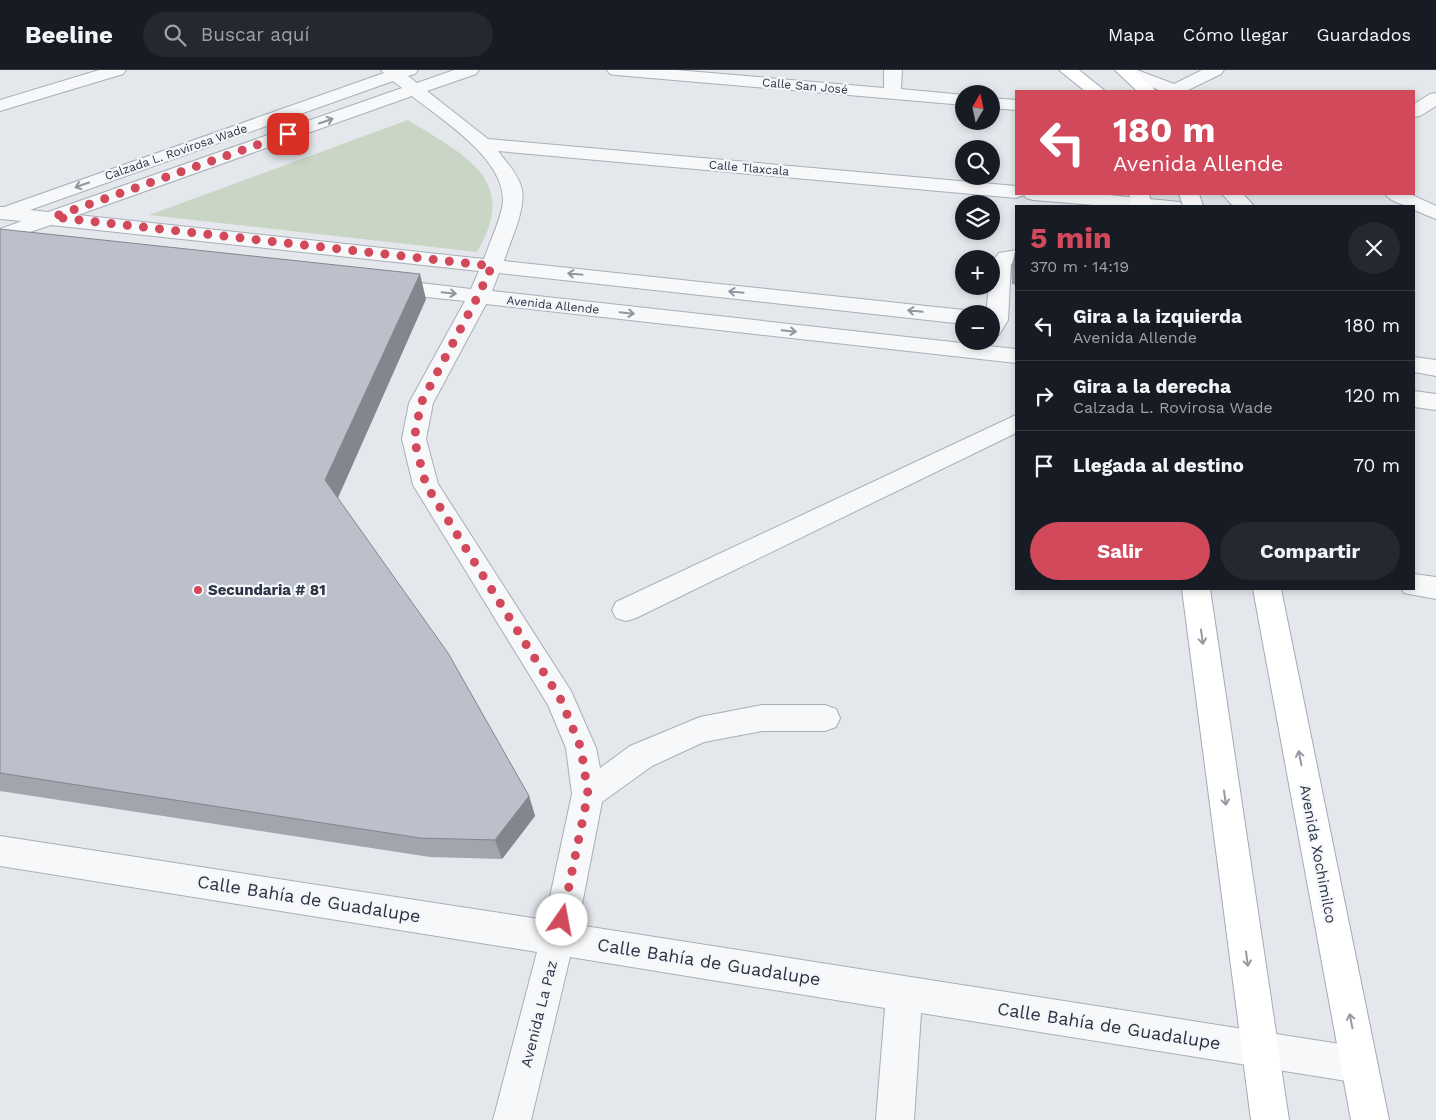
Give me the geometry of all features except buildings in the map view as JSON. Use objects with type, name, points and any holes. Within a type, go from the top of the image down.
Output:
[{"type":"main road","points":[[1068,70],[1095,90]]},
{"type":"main road","points":[[1125,71],[1146,90]]},
{"type":"main road","points":[[1196,590],[1270,1120]]},
{"type":"main road","name":"Avenida Xochimilco","points":[[1267,590],[1370,1120]]},
{"type":"street","points":[[0,106],[117,70]]},
{"type":"street","name":"Calzada L. Rovirosa Wade","points":[[0,236],[470,70]]},
{"type":"street","name":"Calle San José","points":[[616,70],[955,99]]},
{"type":"street","points":[[892,94],[893,70]]},
{"type":"street","points":[[1178,90],[1215,70]]},
{"type":"street","points":[[1125,71],[1173,90]]},
{"type":"street","name":"Calzada L. Rovirosa Wade","points":[[1,213],[398,72]]},
{"type":"street","name":"Avenida La Paz","points":[[398,72],[415,90],[483,144],[505,173],[512,188],[512,207],[492,266],[421,403],[414,439],[426,485],[561,700],[581,748],[588,794],[558,938],[512,1120]]},
{"type":"street","points":[[1415,111],[1436,98]]},
{"type":"street","points":[[1000,104],[1015,105]]},
{"type":"street","name":"Calle Tlaxcala","points":[[483,144],[1015,192]]},
{"type":"street","points":[[1039,195],[1090,203],[1141,201],[1167,205]]},
{"type":"street","points":[[1233,195],[1243,205]]},
{"type":"street","points":[[1397,195],[1436,213]]},
{"type":"street","points":[[1,213],[53,217],[955,316]]},
{"type":"street","points":[[0,243],[29,247]]},
{"type":"street","points":[[1000,305],[1001,264],[1006,257],[1015,256]]},
{"type":"street","name":"Avenida Allende","points":[[371,284],[955,344]]},
{"type":"street","name":"Avenida Allende","points":[[993,350],[1015,356]]},
{"type":"street","points":[[1415,365],[1436,368]]},
{"type":"street","points":[[1415,399],[1436,402]]},
{"type":"street","points":[[626,610],[1015,423]]},
{"type":"street","points":[[1415,585],[1436,588]]},
{"type":"street","points":[[588,794],[641,756],[700,730],[762,718],[825,718]]},
{"type":"street","name":"Calle Bahía de Guadalupe","points":[[0,851],[1359,1065]]},
{"type":"street","points":[[895,1120],[904,994]]},
{"type":"green space","points":[[408,120],[466,158],[480,171],[489,187],[493,205],[489,227],[477,252],[149,215]]},
{"type":"place","name":"Secundaria # 81","points":[[198,590]]},
{"type":"route","points":[[288,134],[53,217],[492,266],[421,403],[414,439],[426,485],[561,700],[581,748],[588,794],[562,920]]}]
